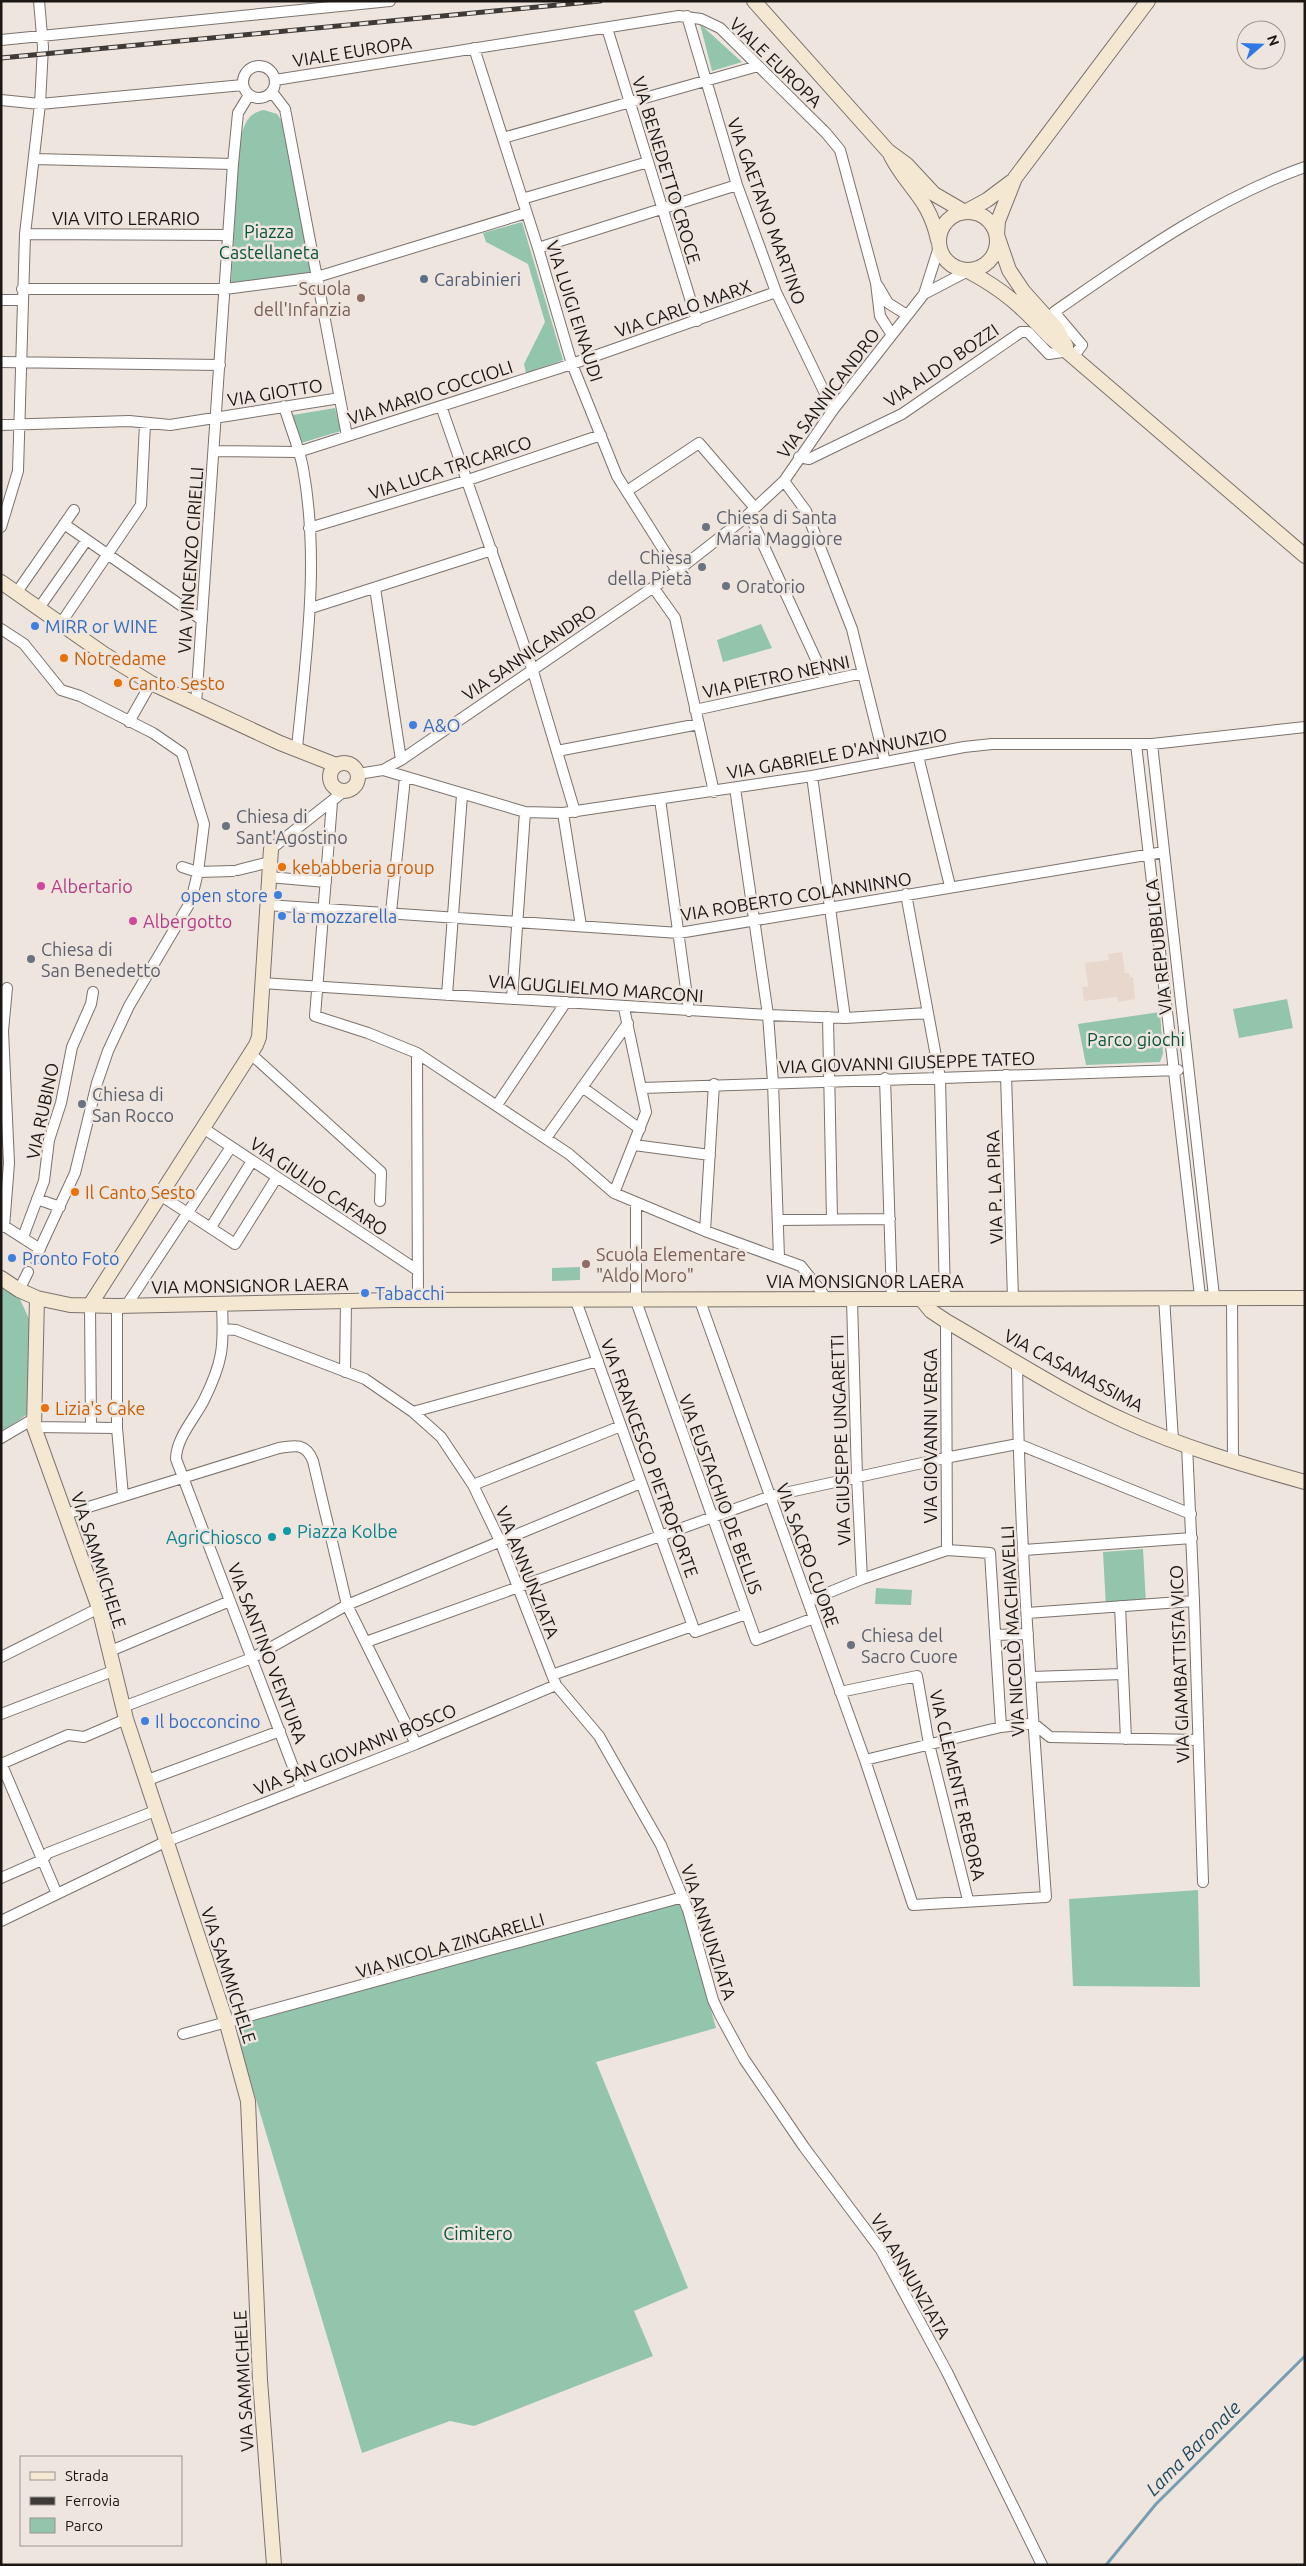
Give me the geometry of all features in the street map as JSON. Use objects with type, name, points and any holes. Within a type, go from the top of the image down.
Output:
[{"type":"street","points":[[1,527],[18,471],[21,424],[22,295],[25,234],[40,104],[43,36],[39,1]]},
{"type":"street","points":[[1,40],[390,1]]},
{"type":"street","points":[[754,1],[888,151],[907,165],[934,194],[965,212],[982,215],[989,220],[997,235],[1010,270],[1023,291],[1057,329],[1072,354]]},
{"type":"street","points":[[924,294],[968,270],[984,266],[991,260],[995,252],[1001,210],[1015,178],[1148,1]]},
{"type":"street","name":"VIALE EUROPA","points":[[275,80],[687,16],[701,19],[720,28],[826,133],[840,150],[876,283],[880,316],[892,335]]},
{"type":"street","name":"VIA GAETANO MARTINO","points":[[687,16],[737,185],[776,292],[833,410]]},
{"type":"street","name":"VIA BENEDETTO CROCE","points":[[607,28],[661,209],[697,321]]},
{"type":"street","name":"VIA LUIGI EINAUDI","points":[[474,48],[538,248],[572,364],[617,476],[677,571]]},
{"type":"street","points":[[254,66],[267,67],[272,72],[275,80],[272,92],[262,98],[249,95],[243,85],[246,71],[254,66]]},
{"type":"street","points":[[503,138],[630,100],[758,66]]},
{"type":"street","points":[[1,100],[40,104],[243,85]]},
{"type":"street","points":[[272,92],[285,109],[347,436]]},
{"type":"street","name":"VIA VINCENZO CIRIELLI","points":[[196,704],[233,164],[238,113],[249,95]]},
{"type":"street","points":[[888,151],[898,170],[926,203],[934,221],[939,243],[949,264],[968,270],[1003,290],[1024,308],[1050,337],[1305,556]]},
{"type":"street","points":[[34,159],[233,164]]},
{"type":"street","points":[[522,198],[648,162]]},
{"type":"street","points":[[1072,354],[1082,345],[1054,312],[1111,273],[1240,195],[1305,167]]},
{"type":"street","points":[[924,294],[939,243],[940,231],[950,218],[987,200],[1015,178]]},
{"type":"street","points":[[538,248],[737,185]]},
{"type":"street","points":[[1,300],[22,295],[225,290],[317,277],[526,214]]},
{"type":"street","name":"VIA VITO LERARIO","points":[[25,234],[227,235]]},
{"type":"street","name":"VIALE EUROPA","points":[[876,283],[888,303],[907,315]]},
{"type":"street","name":"VIA CARLO MARX","points":[[572,364],[776,292]]},
{"type":"street","name":"VIA SANNICANDRO","points":[[358,774],[383,770],[401,760],[532,668],[677,571],[752,511],[784,481],[833,410],[924,294]]},
{"type":"street","name":"VIA ALDO BOZZI","points":[[799,457],[809,459],[902,414],[1021,332],[1028,332],[1049,354],[1072,354]]},
{"type":"street","points":[[1,362],[220,365]]},
{"type":"street","name":"VIA MARIO COCCIOLI","points":[[214,451],[298,452],[572,364]]},
{"type":"street","name":"VIA GIOTTO","points":[[1,424],[129,421],[170,425],[340,398]]},
{"type":"street","points":[[284,406],[303,468],[308,528],[311,608],[297,748]]},
{"type":"street","points":[[441,406],[532,668],[574,812]]},
{"type":"street","points":[[61,623],[141,505],[145,424]]},
{"type":"street","name":"VIA LUCA TRICARICO","points":[[308,528],[468,480],[601,435]]},
{"type":"street","points":[[627,491],[699,443],[752,511],[826,681]]},
{"type":"street","points":[[784,481],[806,511],[852,628],[885,762]]},
{"type":"street","points":[[17,592],[74,510]]},
{"type":"street","points":[[64,524],[202,620]]},
{"type":"street","points":[[39,608],[86,541]]},
{"type":"street","points":[[311,608],[492,550]]},
{"type":"street","points":[[1,582],[130,672],[150,683],[280,743],[297,748],[336,765],[350,765],[358,774],[353,788],[343,792],[270,856],[236,871],[198,872],[182,868]]},
{"type":"street","points":[[653,587],[675,618],[714,792]]},
{"type":"street","points":[[375,588],[401,760]]},
{"type":"street","points":[[1,629],[24,644],[54,683],[69,693],[164,739],[182,753],[204,824],[198,872],[191,901],[129,1006],[108,1051],[97,1083],[75,1173],[35,1259]]},
{"type":"street","name":"VIA PIETRO NENNI","points":[[696,710],[862,673]]},
{"type":"street","points":[[129,722],[150,683]]},
{"type":"street","points":[[556,751],[699,724]]},
{"type":"street","name":"VIA GABRIELE D'ANNUNZIO","points":[[383,770],[462,795],[525,812],[563,813],[812,776],[964,746],[992,744],[1152,744],[1305,727]]},
{"type":"street","name":"VIA REPUBBLICA","points":[[1136,744],[1174,1070],[1207,1296]]},
{"type":"street","name":"VIA REPUBBLICA","points":[[1152,744],[1188,1070],[1207,1296]]},
{"type":"street","points":[[918,756],[950,886]]},
{"type":"street","points":[[336,765],[330,773],[330,783],[338,791],[343,792]]},
{"type":"street","points":[[812,776],[844,1018]]},
{"type":"street","points":[[391,912],[405,778]]},
{"type":"street","points":[[735,788],[768,1015],[773,1082],[779,1258]]},
{"type":"street","points":[[447,995],[462,795]]},
{"type":"street","points":[[660,799],[689,1011]]},
{"type":"street","points":[[332,802],[315,1016],[368,1033],[417,1054],[569,1154],[614,1193],[705,1231],[801,1266],[828,1300]]},
{"type":"street","points":[[512,998],[525,812]]},
{"type":"street","points":[[563,813],[581,926]]},
{"type":"street","name":"VIA ROBERTO COLANNINNO","points":[[267,905],[679,933],[950,886],[1164,852]]},
{"type":"street","points":[[91,1427],[90,1305],[252,1055],[259,1037],[270,856]]},
{"type":"street","points":[[269,877],[326,882]]},
{"type":"street","points":[[906,894],[940,1078],[945,1299]]},
{"type":"street","name":"VIA GUGLIELMO MARCONI","points":[[261,983],[318,988],[512,998],[624,1008],[768,1015],[844,1018],[928,1013]]},
{"type":"street","points":[[7,988],[3,1031],[9,1163],[3,1226],[40,1249]]},
{"type":"street","name":"VIA RUBINO","points":[[23,1237],[44,1180],[49,1140],[61,1103],[72,1047],[91,1004],[93,992]]},
{"type":"street","points":[[497,1105],[566,1002]]},
{"type":"street","points":[[614,1193],[646,1112],[624,1008]]},
{"type":"street","points":[[828,1017],[832,1219]]},
{"type":"street","points":[[546,1138],[628,1022]]},
{"type":"street","points":[[417,1054],[418,1300]]},
{"type":"street","points":[[252,1055],[381,1172],[380,1201]]},
{"type":"street","name":"VIA GIOVANNI GIUSEPPE TATEO","points":[[642,1088],[885,1078],[1188,1070]]},
{"type":"street","name":"VIA P. LA PIRA","points":[[1006,1075],[1013,1298]]},
{"type":"street","points":[[885,1078],[892,1299]]},
{"type":"street","points":[[705,1231],[714,1084]]},
{"type":"street","points":[[582,1087],[640,1129]]},
{"type":"street","name":"VIA GIULIO CAFARO","points":[[203,1128],[417,1270]]},
{"type":"street","points":[[634,1145],[710,1155]]},
{"type":"street","points":[[123,1496],[117,1428],[121,1306],[188,1212],[231,1147]]},
{"type":"street","points":[[211,1227],[252,1161]]},
{"type":"street","points":[[160,1195],[235,1244],[276,1177]]},
{"type":"street","points":[[37,1199],[60,1208]]},
{"type":"street","name":"VIA EUSTACHIO DE BELLIS","points":[[636,1203],[636,1301],[756,1640],[814,1618]]},
{"type":"street","points":[[778,1220],[890,1219]]},
{"type":"street","points":[[19,1290],[28,1272]]},
{"type":"street","name":"VIA MONSIGNOR LAERA","points":[[1,1278],[19,1290],[37,1298],[70,1305],[121,1306],[222,1306],[418,1300],[922,1300],[1207,1296],[1305,1298]]},
{"type":"street","points":[[1164,1297],[1173,1440]]},
{"type":"street","points":[[1232,1297],[1232,1461]]},
{"type":"street","points":[[35,1422],[37,1298]]},
{"type":"street","name":"VIA GIUSEPPE UNGARETTI","points":[[852,1300],[856,1477],[862,1579]]},
{"type":"street","name":"VIA CASAMASSIMA","points":[[922,1300],[931,1311],[946,1321],[1076,1396],[1126,1422],[1232,1461],[1305,1482]]},
{"type":"street","name":"VIA FRANCESCO PIETROFORTE","points":[[576,1301],[692,1626]]},
{"type":"street","name":"VIA SACRO CUORE","points":[[700,1301],[771,1496],[913,1905],[968,1900]]},
{"type":"street","points":[[345,1372],[346,1302]]},
{"type":"street","name":"VIA SANTINO VENTURA","points":[[222,1306],[224,1343],[216,1373],[176,1451],[176,1459],[301,1788]]},
{"type":"street","name":"VIA GIOVANNI VERGA","points":[[946,1321],[945,1458],[947,1550]]},
{"type":"street","name":"VIA ANNUNZIATA","points":[[223,1329],[236,1330],[365,1379],[413,1412],[441,1437],[473,1485],[500,1541],[556,1685],[599,1736],[661,1845],[683,1897],[720,2015],[744,2060],[799,2139],[881,2250],[947,2372],[1042,2565]]},
{"type":"street","points":[[413,1412],[598,1361]]},
{"type":"street","name":"VIA NICOLÒ MACHIAVELLI","points":[[968,1900],[1046,1897],[1028,1634],[1018,1444],[1017,1362]]},
{"type":"street","points":[[1,1438],[35,1422],[117,1428]]},
{"type":"street","name":"VIA SAMMICHELE","points":[[35,1422],[99,1608],[124,1713],[145,1782],[227,2024],[248,2100],[260,2380],[274,2565]]},
{"type":"street","points":[[473,1485],[621,1426]]},
{"type":"street","points":[[366,1642],[771,1496],[1018,1444],[1191,1514]]},
{"type":"street","points":[[66,1514],[279,1448],[294,1445],[304,1447],[310,1453],[313,1461],[347,1605],[416,1744]]},
{"type":"street","name":"VIA GIAMBATTISTA VICO","points":[[1187,1445],[1192,1538],[1202,1882]]},
{"type":"street","points":[[57,1894],[1,1764],[68,1735],[84,1737],[124,1713],[252,1658],[347,1605],[641,1483]]},
{"type":"street","points":[[1024,1550],[1192,1538]]},
{"type":"street","points":[[808,1601],[862,1579],[947,1550],[990,1553],[1001,1727]]},
{"type":"street","points":[[108,1652],[230,1601]]},
{"type":"street","points":[[1027,1613],[1194,1601]]},
{"type":"street","points":[[1120,1606],[1126,1739]]},
{"type":"street","points":[[1,1657],[99,1608]]},
{"type":"street","points":[[552,1675],[692,1626],[695,1632],[746,1614]]},
{"type":"street","points":[[995,1635],[1028,1634]]},
{"type":"street","points":[[1,1714],[113,1671]]},
{"type":"street","points":[[1031,1677],[1123,1674]]},
{"type":"street","name":"VIA CLEMENTE REBORA","points":[[840,1692],[917,1676],[929,1744],[968,1900]]},
{"type":"street","name":"VIA SAN GIOVANNI BOSCO","points":[[1,1921],[165,1842],[416,1744],[556,1685]]},
{"type":"street","points":[[864,1760],[1001,1727],[1033,1723],[1050,1737],[1198,1740]]},
{"type":"street","points":[[145,1782],[280,1731]]},
{"type":"street","points":[[1,1878],[42,1860],[48,1853],[155,1811]]},
{"type":"street","name":"VIA NICOLA ZINGARELLI","points":[[184,2034],[227,2024],[683,1897]]},
{"type":"shaded area","points":[[1122,952],[1125,973],[1129,973],[1130,977],[1133,977],[1135,999],[1118,1002],[1117,997],[1084,1001],[1082,987],[1088,986],[1085,963],[1109,960],[1108,954]]},
{"type":"green space","points":[[700,24],[742,62],[712,71]]},
{"type":"green space","name":"Piazza Castellaneta","points":[[264,110],[277,114],[282,121],[311,272],[231,284],[240,142],[243,129],[252,115]]},
{"type":"green space","points":[[522,222],[563,360],[526,373],[524,364],[545,322],[528,264],[486,242],[483,233]]},
{"type":"green space","points":[[335,408],[341,431],[301,443],[293,415]]},
{"type":"green space","points":[[761,624],[772,648],[723,662],[717,640]]},
{"type":"green space","points":[[1287,999],[1293,1028],[1239,1038],[1233,1009]]},
{"type":"green space","name":"Parco giochi","points":[[1160,1012],[1163,1053],[1160,1062],[1086,1065],[1078,1024]]},
{"type":"green space","points":[[580,1267],[580,1280],[552,1281],[552,1268]]},
{"type":"green space","points":[[1,1282],[19,1297],[30,1321],[29,1413],[2,1432]]},
{"type":"green space","points":[[1143,1549],[1146,1604],[1106,1607],[1103,1552]]},
{"type":"green space","points":[[876,1588],[912,1590],[911,1605],[875,1604]]},
{"type":"green space","points":[[1198,1890],[1200,1987],[1073,1986],[1069,1899]]},
{"type":"green space","name":"Cimitero","points":[[680,1901],[716,2028],[596,2062],[688,2288],[634,2311],[653,2356],[474,2426],[450,2421],[362,2453],[234,2026]]},
{"type":"waterway","name":"Lama Baronale","points":[[1106,2565],[1156,2504],[1305,2356]]},
{"type":"railway","points":[[1,58],[600,1]]},
{"type":"place","name":"Carabinieri","points":[[424,279]]},
{"type":"place","name":"Scuola dell'Infanzia","points":[[361,298]]},
{"type":"place","name":"Chiesa di Santa Maria Maggiore","points":[[706,527]]},
{"type":"place","name":"Chiesa della Pietà","points":[[702,567]]},
{"type":"place","name":"Oratorio","points":[[726,586]]},
{"type":"place","name":"MIRR or WINE","points":[[35,626]]},
{"type":"place","name":"Notredame","points":[[64,658]]},
{"type":"place","name":"Canto Sesto","points":[[118,683]]},
{"type":"place","name":"A&O","points":[[413,725]]},
{"type":"place","name":"Chiesa di Sant'Agostino","points":[[226,826]]},
{"type":"place","name":"kebabberia group","points":[[282,867]]},
{"type":"place","name":"Albertario","points":[[41,886]]},
{"type":"place","name":"open store","points":[[278,895]]},
{"type":"place","name":"la mozzarella","points":[[282,916]]},
{"type":"place","name":"Albergotto","points":[[133,921]]},
{"type":"place","name":"Chiesa di San Benedetto","points":[[31,959]]},
{"type":"place","name":"Chiesa di San Rocco","points":[[82,1104]]},
{"type":"place","name":"Il Canto Sesto","points":[[75,1192]]},
{"type":"place","name":"Pronto Foto","points":[[12,1258]]},
{"type":"place","name":"Scuola Elementare \"Aldo Moro\"","points":[[586,1264]]},
{"type":"place","name":"Tabacchi","points":[[365,1293]]},
{"type":"place","name":"Lizia's Cake","points":[[45,1408]]},
{"type":"place","name":"Piazza Kolbe","points":[[287,1531]]},
{"type":"place","name":"AgriChiosco","points":[[272,1537]]},
{"type":"place","name":"Chiesa del Sacro Cuore","points":[[851,1645]]},
{"type":"place","name":"Il bocconcino","points":[[145,1721]]}]
